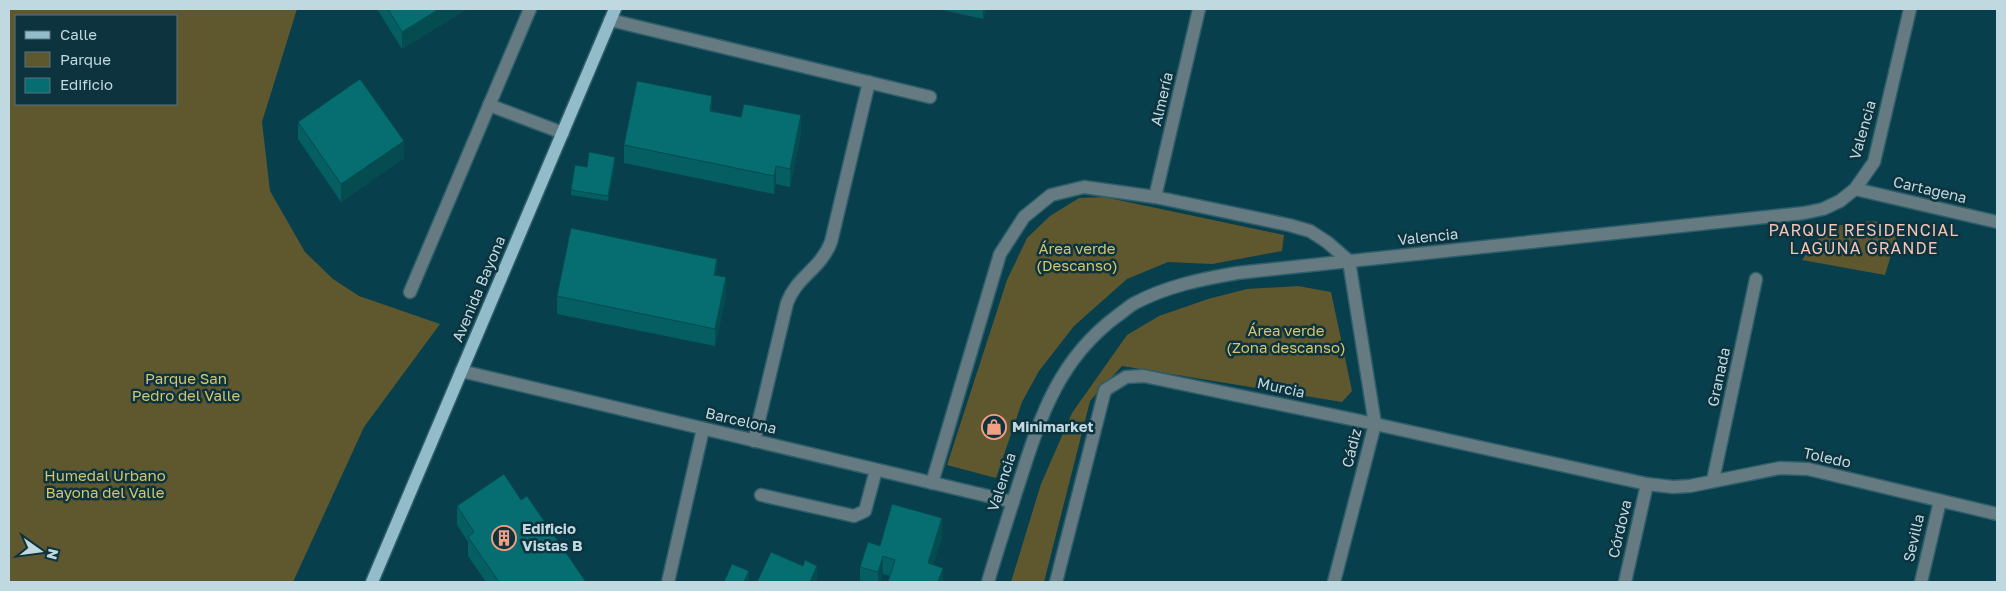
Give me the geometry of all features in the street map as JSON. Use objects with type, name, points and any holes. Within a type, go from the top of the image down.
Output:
[{"type":"main road","name":"Avenida Bayona","points":[[372,582],[612,14]]},
{"type":"street","points":[[410,292],[530,9]]},
{"type":"street","name":"Almería","points":[[1155,198],[1199,9]]},
{"type":"street","name":"Valencia","points":[[988,582],[1034,438],[1049,401],[1067,369],[1085,344],[1106,324],[1134,303],[1173,287],[1207,278],[1237,273],[1804,213],[1823,209],[1840,201],[1855,189],[1874,162],[1910,9]]},
{"type":"street","points":[[612,14],[930,97]]},
{"type":"street","points":[[754,440],[790,295],[794,287],[821,261],[830,242],[868,82]]},
{"type":"street","points":[[489,105],[563,132]]},
{"type":"street","points":[[932,483],[1000,254],[1024,217],[1051,195],[1084,187],[1155,198],[1290,225],[1310,232],[1333,246],[1349,261]]},
{"type":"street","name":"Cartagena","points":[[1855,189],[1997,222]]},
{"type":"street","name":"Cádiz","points":[[1334,582],[1375,424],[1349,261]]},
{"type":"street","name":"Granada","points":[[1713,480],[1756,280]]},
{"type":"street","name":"Barcelona","points":[[462,371],[1013,502]]},
{"type":"street","name":"Murcia","points":[[1056,582],[1105,390],[1126,377],[1144,376],[1375,424],[1647,484]]},
{"type":"street","points":[[668,582],[703,429]]},
{"type":"street","name":"Toledo","points":[[1647,484],[1673,487],[1690,486],[1780,468],[1794,468],[1997,514]]},
{"type":"street","points":[[761,495],[854,516],[865,511],[876,470]]},
{"type":"street","name":"Córdova","points":[[1625,582],[1647,484]]},
{"type":"street","name":"Sevilla","points":[[1920,582],[1940,501]]},
{"type":"green space","name":"Parque San Pedro del Valle","points":[[9,9],[297,9],[262,122],[270,191],[305,252],[333,279],[359,296],[440,324],[364,427],[293,582],[9,582]]},
{"type":"green space","name":"Área verde (Descanso)","points":[[1104,197],[1284,235],[1282,251],[1212,264],[1168,262],[1127,279],[1074,326],[1039,371],[1022,402],[996,478],[947,465],[1007,280],[1027,238],[1050,216],[1079,198]]},
{"type":"green space","points":[[1872,221],[1900,225],[1885,275],[1802,260],[1827,227]]},
{"type":"green space","name":"Área verde (Zona descanso)","points":[[1298,286],[1331,292],[1352,391],[1342,402],[1122,366],[1090,401],[1044,582],[1011,582],[1041,484],[1072,413],[1127,335],[1159,316],[1208,299],[1247,289]]},
{"type":"building","points":[[388,9],[439,9],[402,32]]},
{"type":"building","points":[[360,79],[404,141],[341,184],[298,122]]},
{"type":"building","points":[[637,81],[712,96],[710,111],[741,117],[744,104],[801,115],[790,169],[776,166],[774,176],[624,145]]},
{"type":"building","points":[[589,152],[615,157],[608,196],[571,190],[575,165],[587,167]]},
{"type":"building","points":[[571,228],[717,259],[714,275],[726,277],[715,329],[557,296]]},
{"type":"building","name":"Edificio Vistas B","points":[[504,474],[521,500],[527,496],[586,582],[499,582],[468,537],[474,532],[457,506]]},
{"type":"building","points":[[892,504],[942,518],[928,563],[943,568],[938,582],[888,582],[895,560],[883,556],[878,572],[860,567],[868,542],[880,546]]},
{"type":"building","points":[[771,552],[803,566],[805,560],[817,566],[810,582],[757,582]]},
{"type":"building","points":[[732,564],[749,571],[744,582],[724,582]]},
{"type":"place","name":"Minimarket","points":[[994,427]]},
{"type":"place","name":"Edificio Vistas B","points":[[504,538]]},
{"type":"district","name":"PARQUE RESIDENCIAL LAGUNA GRANDE","points":[[1864,239]]},
{"type":"park label","name":"Humedal Urbano Bayona del Valle","points":[[105,484]]}]
